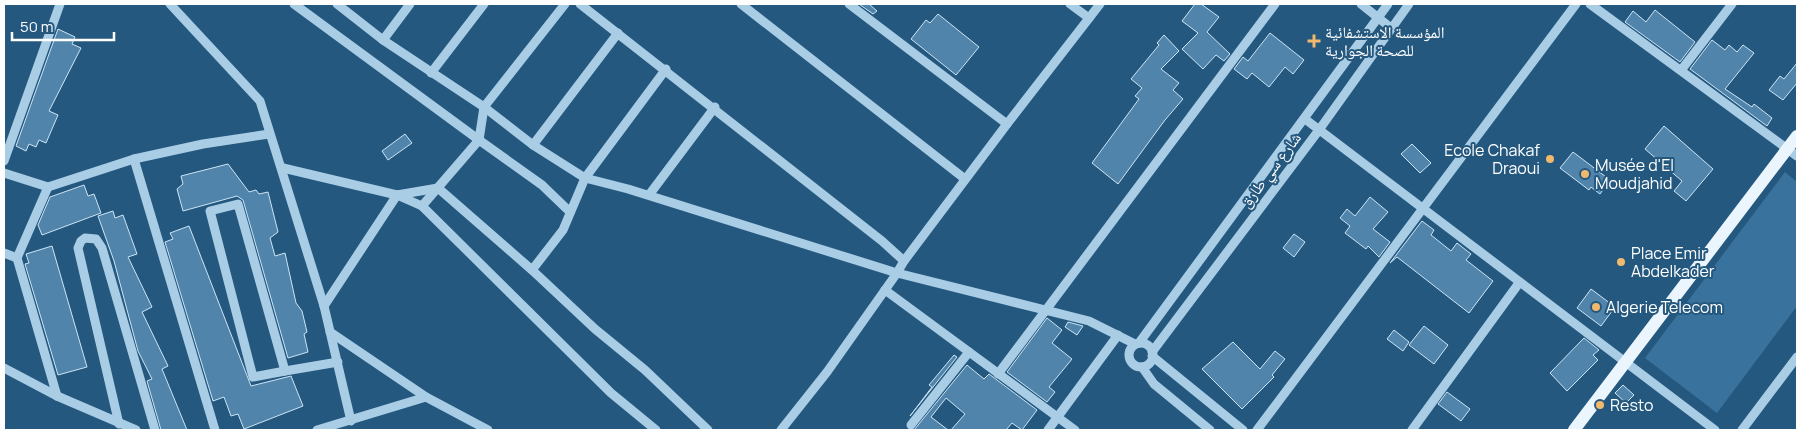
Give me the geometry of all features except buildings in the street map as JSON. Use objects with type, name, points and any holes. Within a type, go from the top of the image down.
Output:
[{"type":"main road","points":[[1574,430],[1626,361],[1792,153],[1797,136]]},
{"type":"street","points":[[4,161],[60,4]]},
{"type":"street","points":[[170,4],[260,101],[269,134],[283,168],[324,306],[351,421]]},
{"type":"street","points":[[294,4],[542,185],[570,212]]},
{"type":"street","points":[[337,4],[383,40],[484,107],[532,145],[585,178],[649,195],[897,273],[1089,321],[1137,344],[1149,346],[1152,354],[1243,430]]},
{"type":"street","points":[[383,40],[410,4]]},
{"type":"street","points":[[431,73],[484,4]]},
{"type":"street","points":[[422,206],[479,140],[484,107],[565,4]]},
{"type":"street","points":[[580,4],[715,107],[882,241],[904,261]]},
{"type":"street","points":[[741,4],[966,179]]},
{"type":"street","points":[[849,4],[1007,124]]},
{"type":"street","points":[[1070,4],[1089,18]]},
{"type":"street","points":[[781,430],[827,372],[904,261],[1100,4]]},
{"type":"street","points":[[998,374],[1275,4]]},
{"type":"street","points":[[1361,4],[1391,28]]},
{"type":"street","name":"شارع سي طارق","points":[[1137,344],[1305,119],[1388,4]]},
{"type":"street","name":"شارع سي طارق","points":[[1152,354],[1319,130],[1410,4]]},
{"type":"street","points":[[1257,430],[1576,4]]},
{"type":"street","points":[[1590,4],[1792,153]]},
{"type":"street","points":[[1682,70],[1732,4]]},
{"type":"street","points":[[532,145],[618,33]]},
{"type":"street","points":[[532,270],[563,230],[585,178],[666,69]]},
{"type":"street","points":[[649,195],[715,107]]},
{"type":"street","points":[[1305,119],[1715,430]]},
{"type":"street","points":[[4,173],[48,187],[134,159],[203,144],[269,134]]},
{"type":"street","points":[[134,159],[215,430]]},
{"type":"street","points":[[283,168],[397,195],[422,206],[611,393],[656,430]]},
{"type":"street","points":[[48,187],[17,258],[57,396]]},
{"type":"street","points":[[324,306],[397,195],[438,188]]},
{"type":"street","points":[[438,188],[532,270],[595,329],[645,370],[708,430]]},
{"type":"street","points":[[285,371],[238,204],[210,210],[253,377],[338,362]]},
{"type":"street","points":[[119,424],[78,248],[85,238],[96,239],[102,248],[155,430]]},
{"type":"street","points":[[4,253],[17,258]]},
{"type":"street","points":[[1412,430],[1519,283]]},
{"type":"street","points":[[884,290],[1075,430]]},
{"type":"street","points":[[330,332],[426,397],[488,430]]},
{"type":"street","points":[[1048,430],[1118,335]]},
{"type":"street","points":[[1137,344],[1129,351],[1130,360],[1137,366],[1142,367],[1154,384],[1210,430]]},
{"type":"street","points":[[911,425],[969,352]]},
{"type":"street","points":[[1142,367],[1149,363],[1152,354]]},
{"type":"street","points":[[1742,430],[1797,357]]},
{"type":"street","points":[[4,368],[57,396],[136,430]]},
{"type":"street","points":[[317,430],[426,397]]},
{"type":"shaded area","points":[[1785,172],[1797,182],[1797,306],[1717,413],[1645,358]]},
{"type":"place","name":"المؤسسة الاستشفائية للصحة الجوارية","points":[[1314,41]]},
{"type":"place","name":"Ecole Chakaf Draoui","points":[[1550,159]]},
{"type":"place","name":"Musée d'El Moudjahid","points":[[1585,174]]},
{"type":"place","name":"Place Emir Abdelkader","points":[[1621,262]]},
{"type":"place","name":"Algerie Telecom","points":[[1596,307]]},
{"type":"place","name":"Resto","points":[[1600,405]]}]
